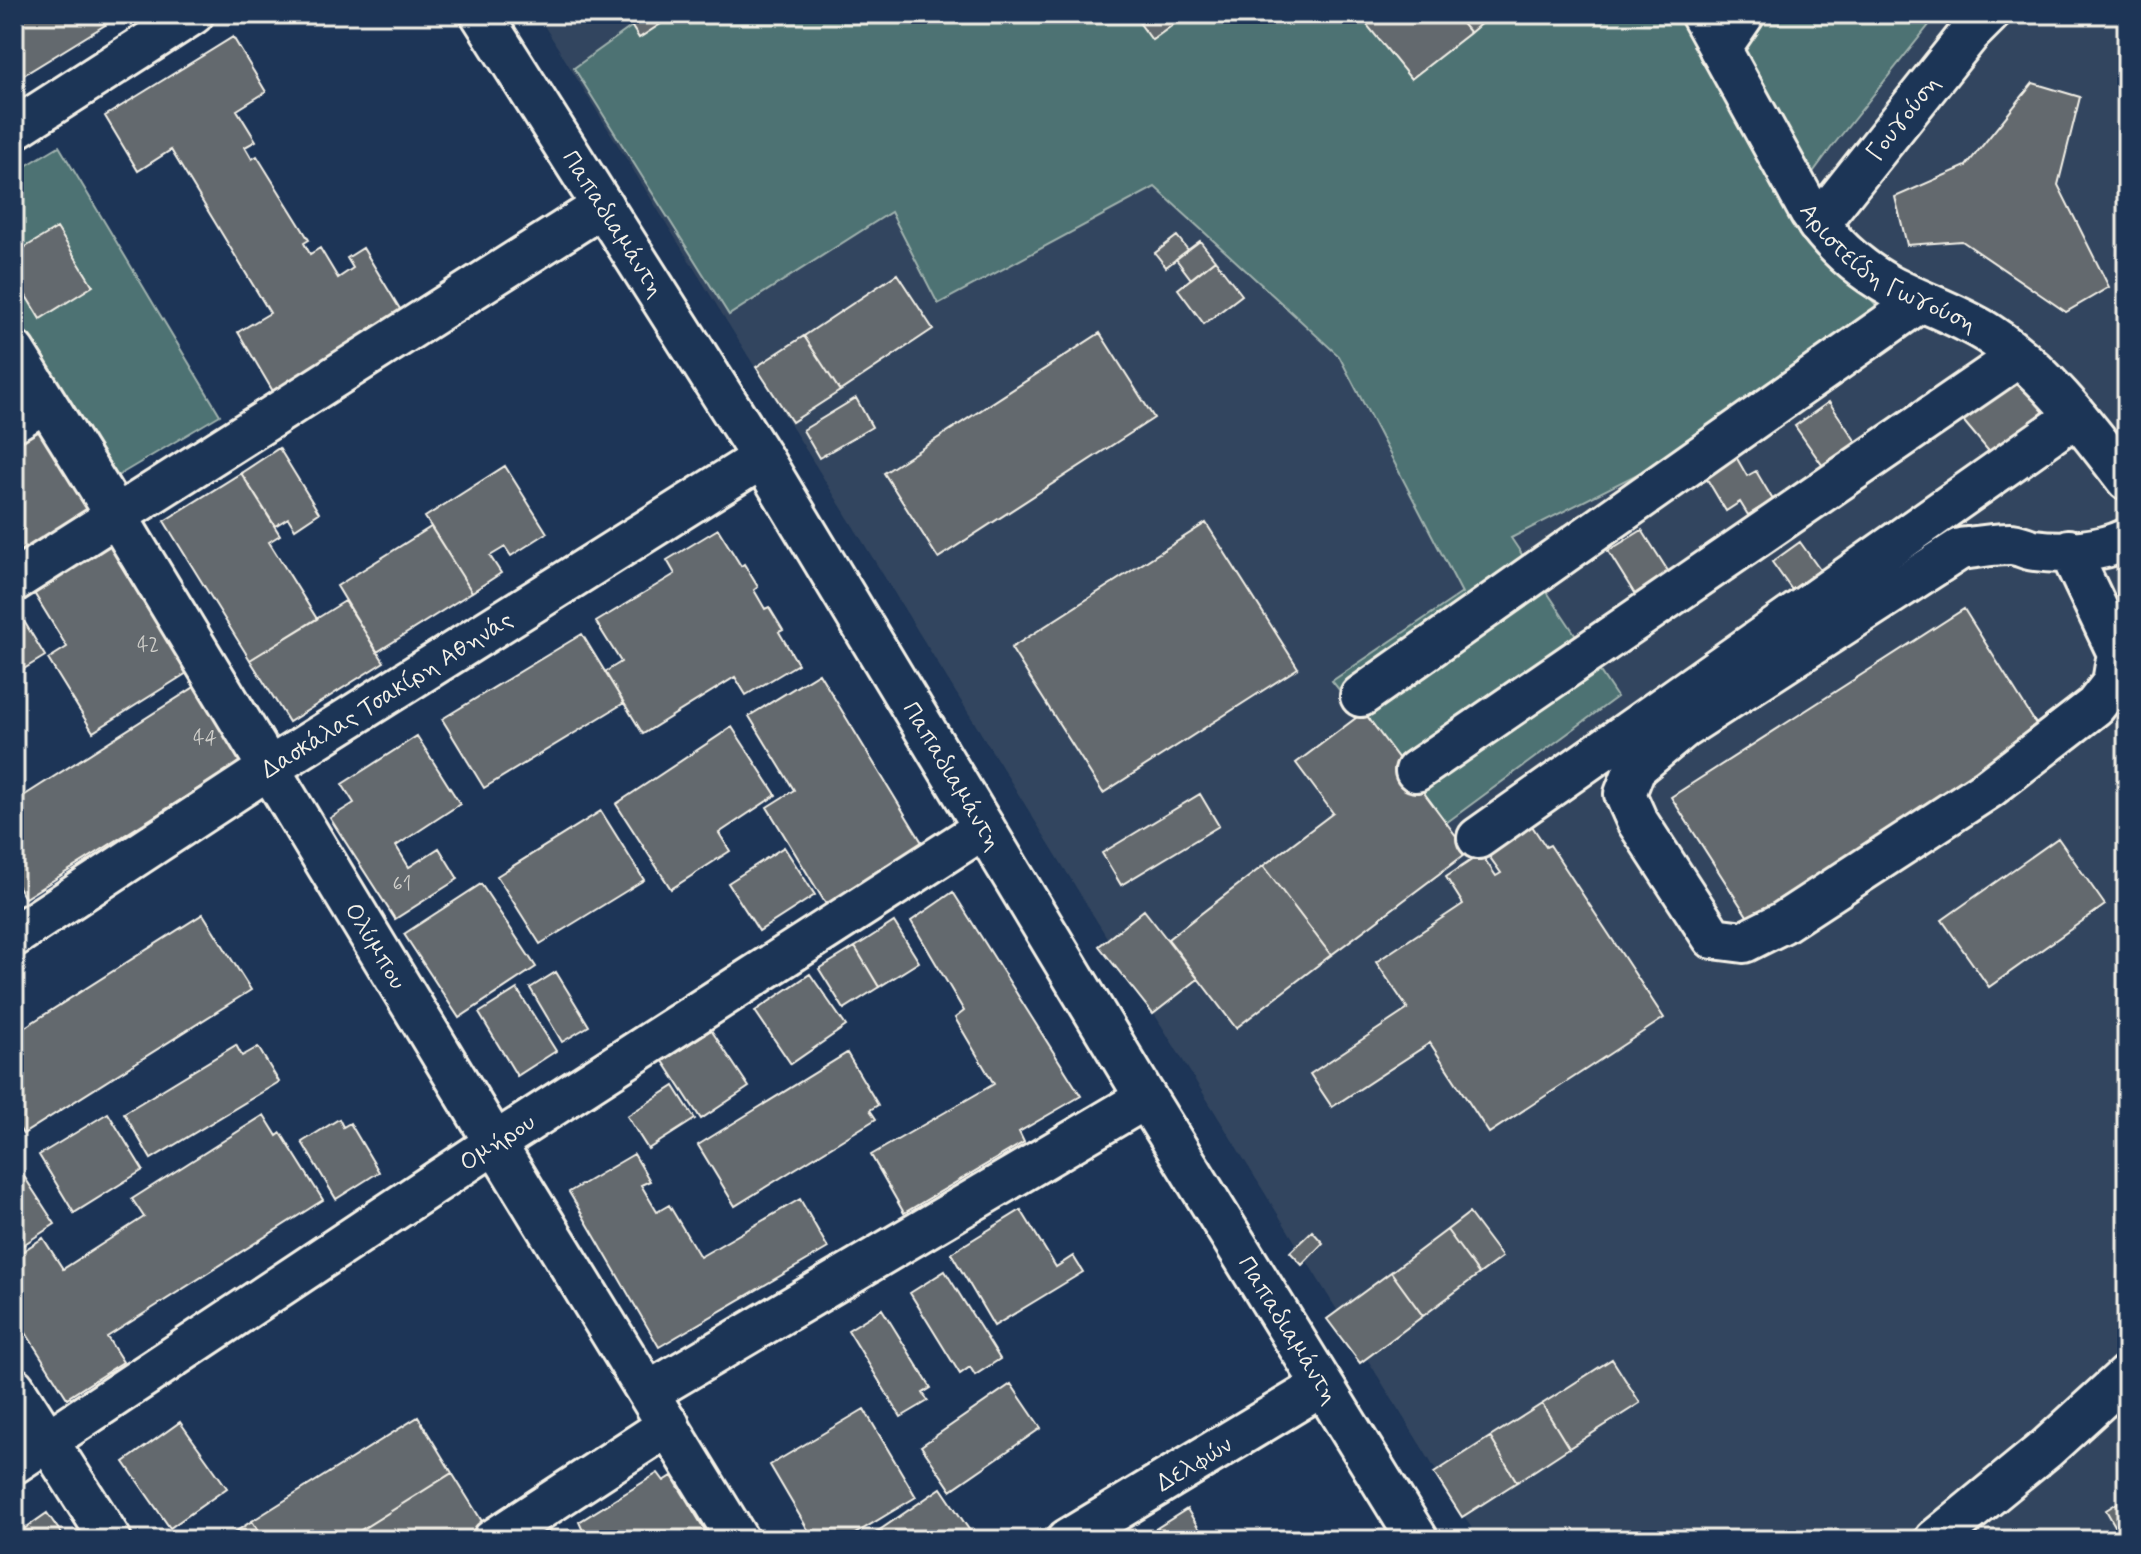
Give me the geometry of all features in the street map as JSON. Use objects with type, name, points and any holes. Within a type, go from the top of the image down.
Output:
[{"type":"street","points":[[14,129],[193,14]]},
{"type":"street","name":"Παπαδιαμάντη","points":[[481,14],[762,458],[1146,1098],[1418,1540]]},
{"type":"street","name":"Αριστείδη Γωγούση","points":[[1701,14],[1818,224],[1835,244],[1889,285],[1989,334],[2018,357],[2076,416],[2127,480]]},
{"type":"street","points":[[1720,49],[1744,14]]},
{"type":"street","name":"Γουγούση","points":[[1818,224],[1970,33],[1989,14]]},
{"type":"street","points":[[14,581],[603,206]]},
{"type":"street","points":[[1361,696],[1921,301]]},
{"type":"street","name":"Ολύμπου","points":[[14,351],[30,412],[116,515],[738,1540]]},
{"type":"street","points":[[1416,771],[2018,357]]},
{"type":"street","points":[[1478,838],[2076,416]]},
{"type":"street","name":"Δασκάλας Τσακίρη Αθηνάς","points":[[14,936],[268,769],[762,458]]},
{"type":"street","points":[[2069,550],[2118,653],[2113,683],[2095,706],[1989,788],[1782,923],[1744,942],[1713,938],[1637,821],[1625,794],[1635,768],[1682,729],[1960,549],[2013,544],[2033,550],[2069,550],[2101,547],[2127,539]]},
{"type":"street","name":"Ομήρου","points":[[14,1463],[495,1143],[984,828]]},
{"type":"street","points":[[493,1540],[659,1409],[1146,1098]]},
{"type":"street","points":[[1935,1540],[2047,1448],[2127,1375]]},
{"type":"street","name":"Δελφών","points":[[1067,1540],[1322,1386]]},
{"type":"street","points":[[14,1388],[111,1540]]},
{"type":"shaded area","points":[[537,14],[2127,14],[2127,1540],[1479,1540]]},
{"type":"green space","points":[[649,14],[1925,14],[1929,25],[1786,209],[1906,338],[1511,538],[1617,697],[1446,823],[1332,681],[1462,593],[1339,356],[1155,187],[938,304],[891,212],[729,315],[574,68]]},
{"type":"green space","points":[[59,146],[220,415],[114,478],[14,313],[14,173]]},
{"type":"building","points":[[14,14],[123,14],[14,81]]},
{"type":"building","points":[[624,14],[676,14],[639,38]]},
{"type":"building","points":[[1133,14],[1188,14],[1152,40]]},
{"type":"building","points":[[1380,14],[1454,14],[1470,33],[1411,79],[1367,25]]},
{"type":"building","points":[[1454,14],[1492,14],[1470,33]]},
{"type":"building","points":[[233,37],[266,92],[237,110],[256,141],[245,147],[252,159],[257,156],[309,240],[304,243],[310,254],[320,248],[338,278],[353,268],[347,258],[363,248],[403,314],[274,393],[238,332],[270,313],[171,150],[138,171],[105,116]]},
{"type":"building","points":[[2033,83],[2080,97],[2058,185],[2109,287],[2066,312],[1962,241],[1907,245],[1895,197],[1966,166]]},
{"type":"building","points":[[57,228],[93,286],[40,319],[14,276],[14,254]]},
{"type":"building","points":[[1177,236],[1188,250],[1166,267],[1155,253]]},
{"type":"building","points":[[1200,241],[1215,260],[1191,279],[1176,259]]},
{"type":"building","points":[[1215,260],[1242,295],[1204,324],[1178,289]]},
{"type":"building","points":[[897,274],[933,329],[840,391],[804,336]]},
{"type":"building","points":[[1100,333],[1154,418],[938,558],[884,473]]},
{"type":"building","points":[[804,336],[840,391],[792,422],[756,367]]},
{"type":"building","points":[[2014,373],[2050,417],[1997,461],[1961,418]]},
{"type":"building","points":[[856,398],[872,427],[819,458],[803,430]]},
{"type":"building","points":[[1829,402],[1867,458],[1834,482],[1795,426]]},
{"type":"building","points":[[44,419],[102,511],[14,569],[14,439]]},
{"type":"building","points":[[279,448],[319,513],[295,529],[288,518],[275,526],[241,473]]},
{"type":"building","points":[[1735,455],[1747,476],[1756,471],[1773,500],[1748,515],[1740,502],[1726,511],[1704,474]]},
{"type":"building","points":[[505,466],[547,533],[511,556],[505,547],[490,556],[501,573],[472,592],[425,517]]},
{"type":"building","points":[[241,473],[280,535],[269,542],[317,619],[250,660],[164,521]]},
{"type":"building","points":[[1206,523],[1298,668],[1103,793],[1011,648]]},
{"type":"building","points":[[431,527],[472,592],[377,652],[337,586]]},
{"type":"building","points":[[718,529],[758,587],[754,590],[783,630],[779,632],[798,664],[746,695],[735,677],[643,734],[605,672],[621,662],[596,622],[675,574],[667,560]]},
{"type":"building","points":[[1642,530],[1675,582],[1641,604],[1608,551]]},
{"type":"building","points":[[123,537],[195,668],[93,732],[48,659],[67,647],[34,593]]},
{"type":"building","points":[[1800,542],[1820,570],[1792,590],[1772,562]]},
{"type":"building","points":[[345,601],[384,662],[289,722],[250,660]]},
{"type":"building","points":[[1964,609],[2041,732],[1749,919],[1671,797]]},
{"type":"building","points":[[19,613],[45,656],[14,675],[14,617]]},
{"type":"building","points":[[582,634],[624,703],[484,788],[442,719]]},
{"type":"building","points":[[819,673],[926,849],[829,909],[767,807],[794,790],[749,716]]},
{"type":"building","points":[[204,681],[250,756],[25,898],[14,880],[14,802]]},
{"type":"building","points":[[1364,712],[1468,852],[1331,955],[1263,866],[1333,813],[1296,763]]},
{"type":"building","points":[[732,727],[776,795],[719,833],[730,851],[671,889],[616,804]]},
{"type":"building","points":[[417,736],[460,804],[396,846],[409,867],[439,848],[458,879],[395,919],[330,818],[354,803],[342,784]]},
{"type":"building","points":[[1200,794],[1219,826],[1121,885],[1102,853]]},
{"type":"building","points":[[601,811],[644,880],[540,944],[497,876]]},
{"type":"building","points":[[1530,823],[1546,847],[1550,845],[1664,1018],[1489,1133],[1430,1043],[1332,1107],[1310,1074],[1408,1009],[1376,962],[1463,904],[1446,877],[1481,854],[1496,876],[1501,873],[1486,852]]},
{"type":"building","points":[[2058,838],[2105,905],[1989,987],[1942,920]]},
{"type":"building","points":[[784,847],[815,895],[759,931],[728,883]]},
{"type":"building","points":[[1263,866],[1331,955],[1236,1028],[1168,939]]},
{"type":"building","points":[[481,884],[536,967],[459,1018],[404,934]]},
{"type":"building","points":[[953,892],[1081,1096],[1019,1132],[1024,1142],[904,1213],[871,1155],[994,1084],[955,1018],[964,1011],[911,921]]},
{"type":"building","points":[[1144,910],[1198,979],[1153,1014],[1099,946]]},
{"type":"building","points":[[203,914],[251,990],[23,1134],[14,1120],[14,1034]]},
{"type":"building","points":[[894,922],[919,962],[879,987],[855,947]]},
{"type":"building","points":[[855,947],[879,987],[844,1009],[819,969]]},
{"type":"building","points":[[556,972],[589,1026],[562,1042],[530,988]]},
{"type":"building","points":[[810,974],[846,1026],[791,1064],[755,1011]]},
{"type":"building","points":[[517,989],[556,1051],[517,1076],[479,1013]]},
{"type":"building","points":[[711,1030],[749,1087],[701,1119],[663,1061]]},
{"type":"building","points":[[236,1045],[242,1056],[258,1047],[279,1082],[151,1159],[124,1113]]},
{"type":"building","points":[[847,1053],[878,1105],[870,1110],[876,1119],[735,1206],[698,1145]]},
{"type":"building","points":[[674,1086],[695,1119],[648,1149],[627,1116]]},
{"type":"building","points":[[108,1113],[143,1170],[74,1213],[39,1155]]},
{"type":"building","points":[[264,1115],[277,1136],[281,1133],[323,1200],[107,1337],[123,1362],[67,1398],[14,1314],[14,1257],[43,1238],[63,1269],[144,1217],[132,1199]]},
{"type":"building","points":[[339,1119],[343,1127],[350,1123],[379,1172],[336,1199],[302,1142]]},
{"type":"building","points":[[634,1154],[650,1181],[641,1185],[657,1212],[669,1205],[700,1257],[800,1199],[828,1248],[659,1347],[569,1192]]},
{"type":"building","points":[[14,1161],[55,1224],[14,1251]]},
{"type":"building","points":[[1021,1210],[1056,1267],[1073,1256],[1083,1272],[994,1326],[951,1253]]},
{"type":"building","points":[[1469,1213],[1502,1257],[1479,1274],[1447,1230]]},
{"type":"building","points":[[1447,1230],[1479,1274],[1423,1316],[1391,1272]]},
{"type":"building","points":[[1312,1231],[1323,1243],[1302,1265],[1290,1252]]},
{"type":"building","points":[[945,1271],[1000,1359],[975,1375],[970,1367],[960,1374],[910,1293]]},
{"type":"building","points":[[1391,1272],[1423,1316],[1360,1363],[1327,1319]]},
{"type":"building","points":[[882,1309],[931,1388],[923,1393],[928,1401],[901,1417],[848,1330]]},
{"type":"building","points":[[1612,1359],[1640,1403],[1569,1448],[1542,1404]]},
{"type":"building","points":[[1011,1384],[1041,1428],[951,1490],[921,1446]]},
{"type":"building","points":[[1542,1404],[1569,1448],[1517,1482],[1490,1437]]},
{"type":"building","points":[[864,1409],[916,1497],[845,1540],[814,1540],[770,1465]]},
{"type":"building","points":[[418,1417],[452,1473],[345,1540],[264,1540],[252,1521]]},
{"type":"building","points":[[180,1422],[227,1488],[170,1528],[124,1462]]},
{"type":"building","points":[[1490,1437],[1517,1482],[1462,1517],[1434,1473]]},
{"type":"building","points":[[452,1473],[488,1531],[474,1540],[345,1540]]},
{"type":"building","points":[[658,1473],[664,1481],[672,1476],[711,1540],[587,1540],[579,1522]]},
{"type":"building","points":[[941,1488],[976,1540],[865,1540]]},
{"type":"building","points":[[2127,1497],[2127,1540],[2123,1540],[2106,1510]]},
{"type":"building","points":[[1187,1509],[1206,1540],[1138,1540]]},
{"type":"building","points":[[47,1513],[66,1540],[14,1540],[14,1536]]},
{"type":"building","points":[[252,1521],[264,1540],[223,1540]]},
{"type":"building","points":[[582,1532],[587,1540],[568,1540]]}]
